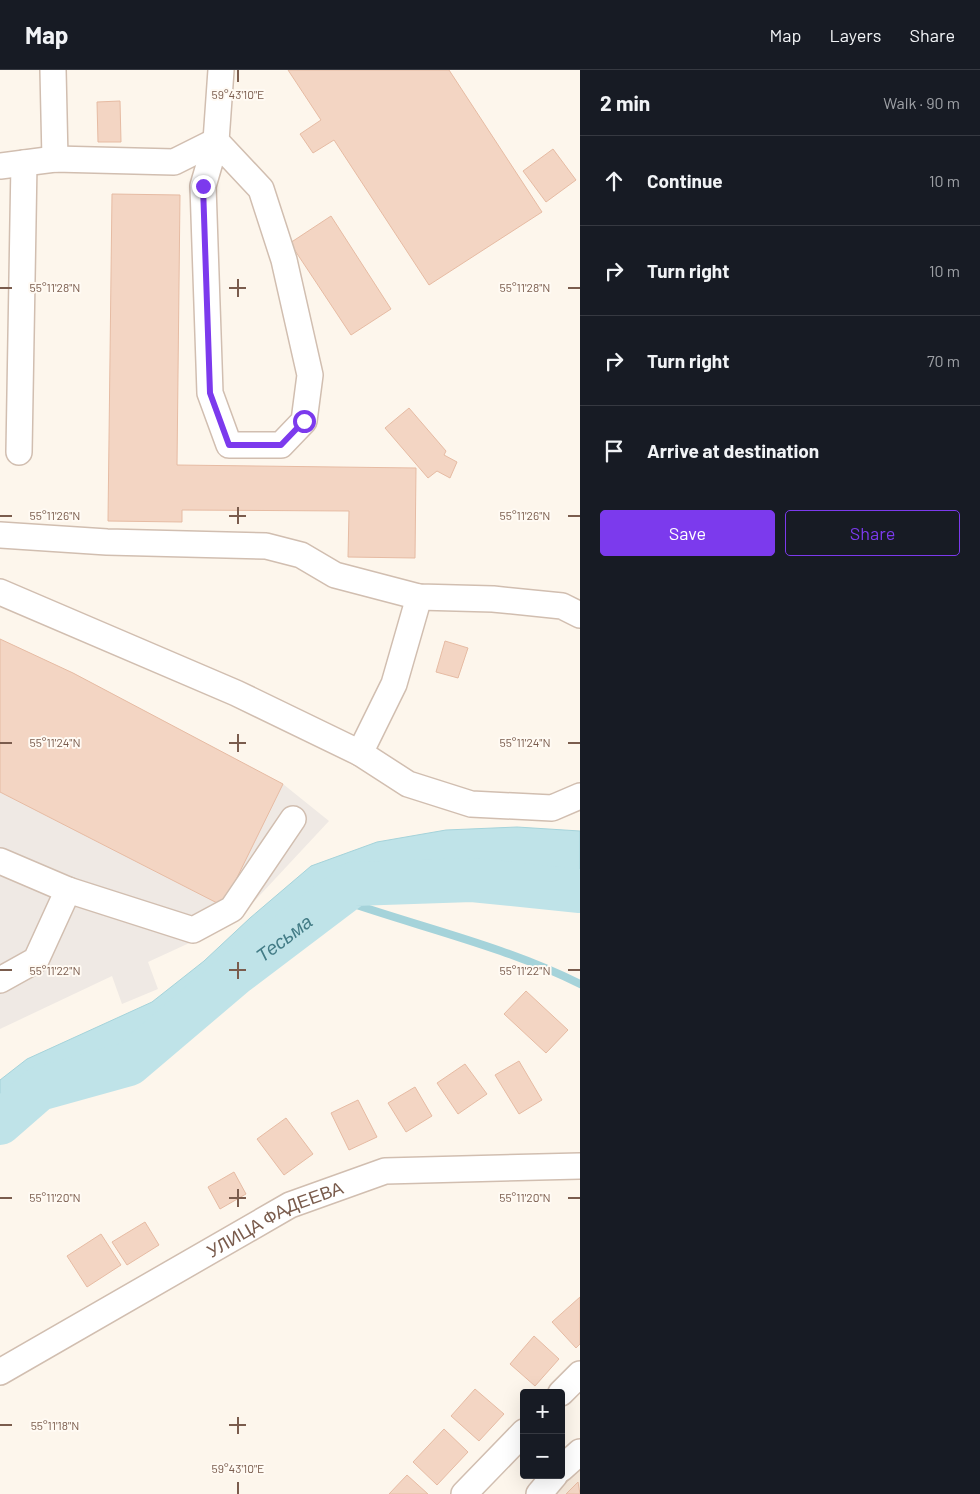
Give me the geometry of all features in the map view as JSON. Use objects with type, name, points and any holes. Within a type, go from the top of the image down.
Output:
[{"type":"street","points":[[53,70],[55,159]]},
{"type":"street","points":[[216,141],[261,189],[284,260],[310,375],[304,421],[281,445],[229,445],[210,393],[203,186],[216,141],[221,70]]},
{"type":"street","points":[[18,452],[12,164],[55,159],[174,162],[216,141]]},
{"type":"street","points":[[0,535],[107,542],[266,546],[301,556],[334,575],[419,597],[493,599],[562,606],[580,616]]},
{"type":"street","points":[[0,592],[236,693],[360,753],[408,784],[471,804],[552,808],[580,796]]},
{"type":"street","points":[[360,753],[394,684],[419,597]]},
{"type":"street","points":[[0,861],[68,890],[192,930],[232,909],[293,819]]},
{"type":"street","points":[[0,980],[36,960],[68,890]]},
{"type":"street","name":"УЛИЦА ФАДЕЕВА","points":[[0,1372],[290,1205],[368,1177],[385,1171],[580,1166]]},
{"type":"street","points":[[565,1389],[580,1374]]},
{"type":"street","points":[[464,1494],[522,1434]]},
{"type":"street","points":[[565,1465],[580,1452]]},
{"type":"street","points":[[539,1494],[552,1479]]},
{"type":"shaded area","points":[[0,639],[73,673],[283,784],[329,821],[235,922],[148,962],[158,989],[122,1004],[112,976],[0,1029]]},
{"type":"shaded area","points":[[580,1464],[580,1494],[554,1494]]},
{"type":"water","points":[[517,827],[580,831],[580,878],[470,866],[399,878],[306,908],[262,947],[224,990],[180,1021],[136,1045],[74,1068],[0,1113],[0,1080],[27,1059],[152,1002],[204,961],[250,918],[311,866],[377,842],[446,830]]},
{"type":"building","points":[[288,70],[449,70],[542,212],[429,285],[334,140],[313,153],[300,134],[321,120]]},
{"type":"building","points":[[120,101],[121,142],[98,142],[97,102]]},
{"type":"building","points":[[553,149],[576,180],[546,202],[523,171]]},
{"type":"building","points":[[112,194],[180,195],[177,465],[416,468],[415,558],[348,557],[349,511],[182,510],[182,522],[108,521]]},
{"type":"building","points":[[331,216],[391,309],[351,335],[290,243]]},
{"type":"building","points":[[409,408],[446,451],[444,455],[457,462],[450,478],[437,471],[428,478],[385,428]]},
{"type":"building","points":[[0,639],[73,673],[283,784],[223,906],[0,792]]},
{"type":"building","points":[[445,641],[468,648],[458,678],[436,672]]},
{"type":"building","points":[[526,991],[568,1030],[546,1053],[504,1014]]},
{"type":"building","points":[[519,1061],[542,1100],[519,1114],[495,1075]]},
{"type":"building","points":[[465,1064],[487,1094],[458,1114],[437,1083]]},
{"type":"building","points":[[415,1087],[432,1116],[406,1132],[388,1103]]},
{"type":"building","points":[[358,1100],[377,1137],[349,1150],[331,1113]]},
{"type":"building","points":[[286,1118],[313,1154],[284,1175],[257,1139]]},
{"type":"building","points":[[234,1172],[246,1194],[220,1209],[208,1187]]},
{"type":"building","points":[[145,1222],[159,1245],[127,1265],[112,1242]]},
{"type":"building","points":[[101,1234],[121,1265],[87,1287],[67,1256]]},
{"type":"building","points":[[580,1297],[580,1344],[576,1348],[552,1322]]},
{"type":"building","points":[[534,1336],[559,1359],[535,1386],[510,1364]]},
{"type":"building","points":[[475,1389],[504,1414],[479,1441],[451,1416]]},
{"type":"building","points":[[444,1429],[468,1452],[437,1485],[413,1462]]},
{"type":"building","points":[[407,1475],[428,1494],[389,1494]]},
{"type":"building","points":[[578,1482],[580,1494],[566,1494]]},
{"type":"waterway","name":"Тесьма","points":[[0,1123],[39,1089],[129,1064],[235,974],[354,884],[472,880],[580,891]]},
{"type":"waterway","points":[[336,898],[490,947],[550,970],[580,984]]},
{"type":"route","points":[[203,186],[210,393],[229,445],[281,445],[304,421]]}]
